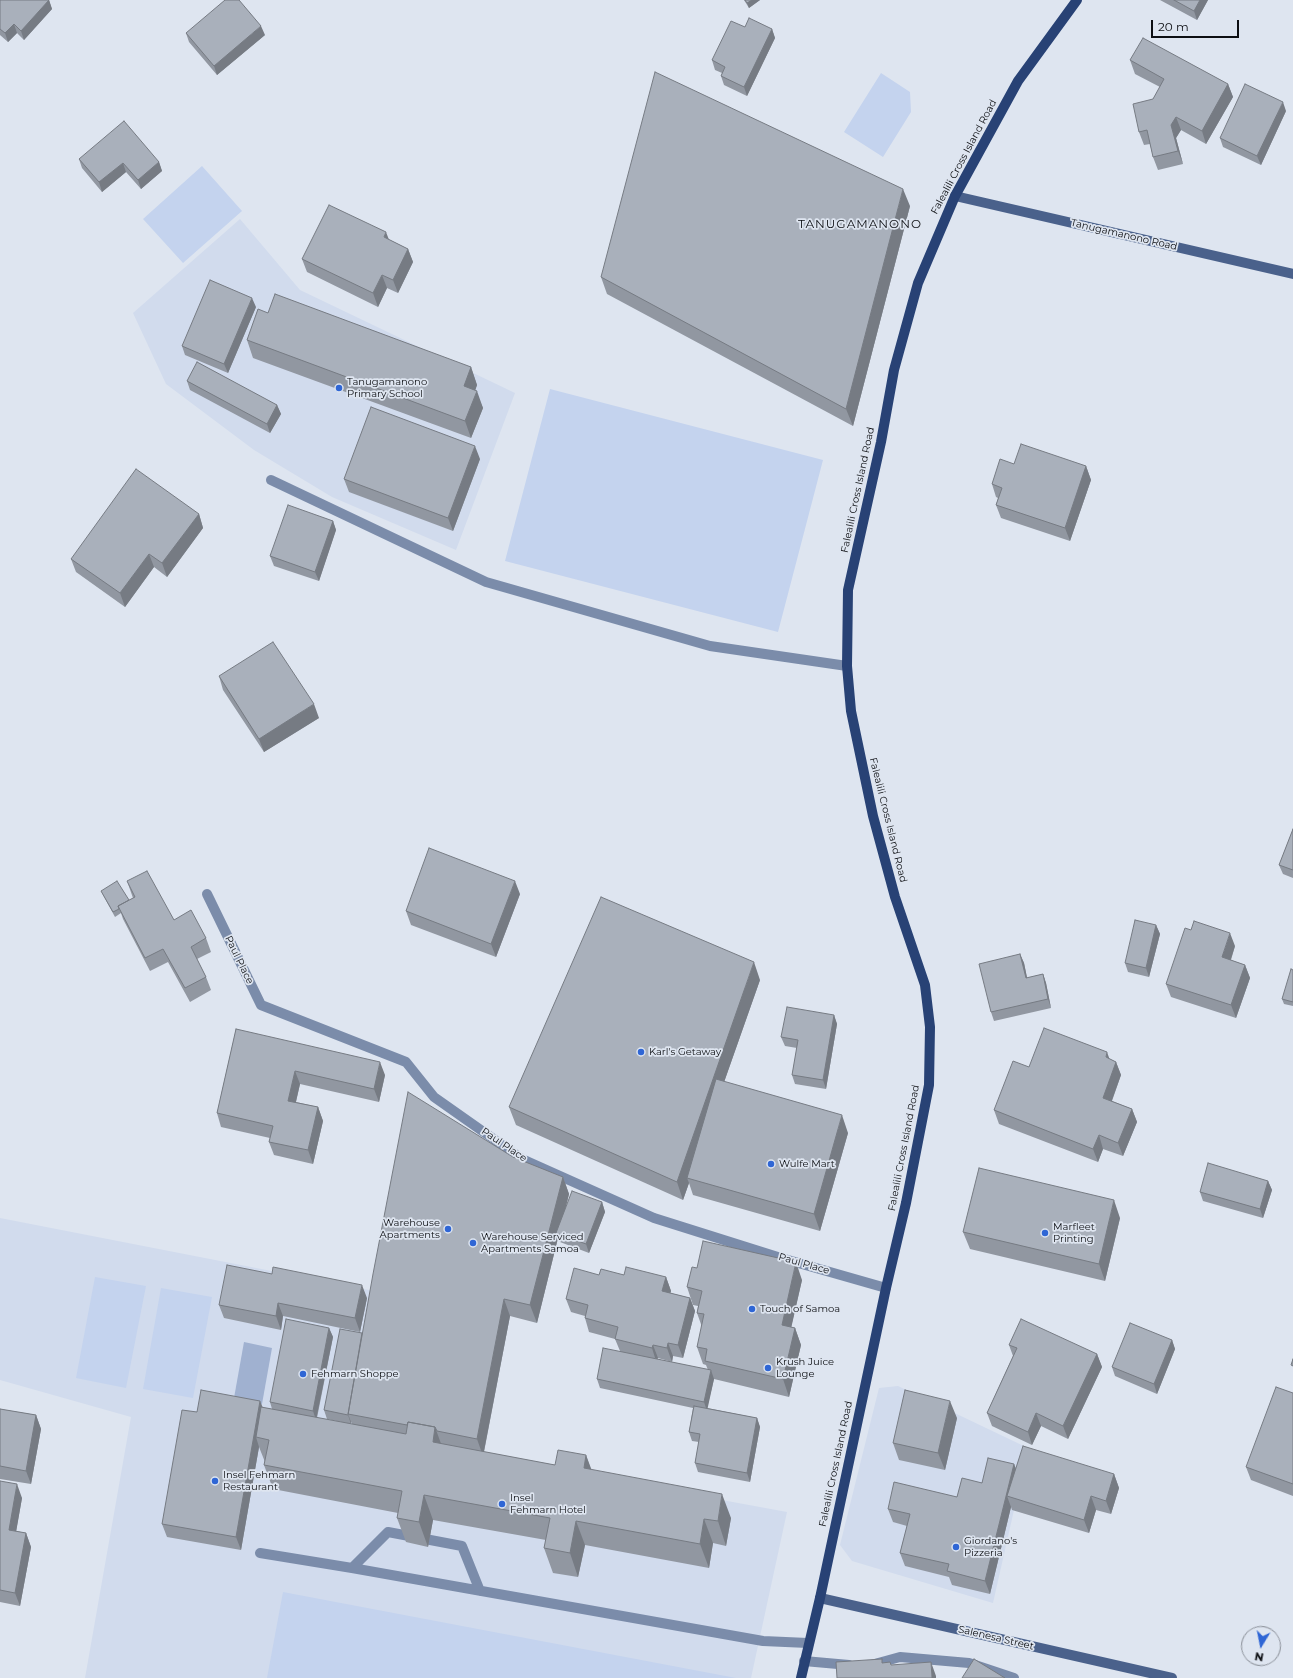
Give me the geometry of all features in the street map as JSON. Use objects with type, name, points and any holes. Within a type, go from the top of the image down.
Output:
[{"type":"main road","name":"Falealili Cross Island Road","points":[[801,1678],[808,1643],[820,1598],[886,1288],[906,1202],[929,1085],[930,1027],[925,985],[895,897],[874,816],[851,711],[847,666],[848,590],[881,442],[894,370],[918,283],[955,196],[1018,81],[1077,0]]},
{"type":"main road","name":"Tanugamanono Road","points":[[955,196],[1293,274]]},
{"type":"main road","name":"Salenesa Street","points":[[820,1598],[1172,1678]]},
{"type":"street","points":[[271,480],[486,582],[710,646],[847,666]]},
{"type":"street","name":"Paul Place","points":[[207,894],[261,1004],[406,1062],[434,1097],[522,1159],[654,1218],[781,1258],[886,1288]]},
{"type":"street","points":[[352,1568],[388,1532],[462,1546],[480,1591]]},
{"type":"street","points":[[260,1553],[764,1641],[808,1643]]},
{"type":"street","points":[[804,1661],[861,1666],[900,1657],[969,1663],[1014,1678]]},
{"type":"shaded area","points":[[881,73],[910,92],[911,112],[883,157],[844,132]]},
{"type":"shaded area","points":[[202,166],[242,211],[183,263],[143,219]]},
{"type":"shaded area","name":"Tanugamanono Primary School","points":[[240,219],[300,290],[515,393],[456,550],[332,497],[254,450],[166,384],[133,313]]},
{"type":"shaded area","points":[[550,389],[823,460],[778,632],[505,561]]},
{"type":"shaded area","name":"Insel Fehmarn Hotel","points":[[0,1218],[379,1292],[483,1456],[787,1512],[751,1678],[85,1678],[131,1417],[0,1380]]},
{"type":"shaded area","points":[[95,1277],[146,1286],[126,1388],[76,1378]]},
{"type":"shaded area","points":[[161,1288],[212,1297],[193,1398],[143,1389]]},
{"type":"shaded area","points":[[244,1342],[272,1348],[262,1404],[234,1398]]},
{"type":"shaded area","points":[[898,1386],[1028,1448],[993,1603],[852,1561],[840,1545],[879,1388]]},
{"type":"shaded area","points":[[283,1592],[736,1678],[267,1678]]},
{"type":"building","points":[[0,0],[49,0],[21,31],[14,24],[5,33],[0,29]]},
{"type":"building","points":[[225,0],[239,0],[261,26],[214,66],[186,33]]},
{"type":"building","points":[[745,0],[752,0],[747,3]]},
{"type":"building","points":[[1174,0],[1200,0],[1194,11]]},
{"type":"building","points":[[749,18],[772,29],[744,87],[721,76],[725,67],[712,60],[731,21],[745,27]]},
{"type":"building","points":[[1143,38],[1228,84],[1202,131],[1176,117],[1171,125],[1178,151],[1153,157],[1147,130],[1139,132],[1133,104],[1153,99],[1164,79],[1130,60]]},
{"type":"building","points":[[655,72],[903,189],[846,409],[601,277]]},
{"type":"building","points":[[1245,84],[1283,102],[1257,156],[1220,138]]},
{"type":"building","points":[[124,121],[159,162],[138,180],[123,163],[99,182],[79,159]]},
{"type":"building","points":[[329,205],[386,232],[384,237],[408,249],[393,280],[382,275],[373,293],[302,259]]},
{"type":"building","points":[[210,280],[252,298],[224,364],[182,346]]},
{"type":"building","points":[[275,294],[471,367],[464,386],[477,391],[465,421],[247,340],[258,309],[268,313]]},
{"type":"building","points":[[197,362],[277,405],[267,424],[187,381]]},
{"type":"building","points":[[371,407],[475,446],[448,518],[344,479]]},
{"type":"building","points":[[1021,444],[1086,466],[1065,528],[996,505],[1002,488],[992,484],[1000,459],[1014,464]]},
{"type":"building","points":[[136,469],[199,514],[162,563],[149,554],[120,593],[71,559]]},
{"type":"building","points":[[288,505],[333,521],[315,572],[270,556]]},
{"type":"building","points":[[273,642],[314,704],[259,739],[219,676]]},
{"type":"building","points":[[1293,829],[1293,870],[1279,865]]},
{"type":"building","points":[[429,848],[515,881],[491,944],[406,911]]},
{"type":"building","points":[[147,871],[174,920],[191,910],[206,938],[191,947],[206,977],[185,988],[163,949],[145,958],[118,906],[135,897],[127,881]]},
{"type":"building","points":[[117,881],[129,900],[118,906],[119,909],[113,912],[101,891]]},
{"type":"building","name":"Karl's Getaway","points":[[601,897],[754,962],[677,1182],[509,1107]]},
{"type":"building","points":[[1135,920],[1156,925],[1146,968],[1125,963]]},
{"type":"building","points":[[1194,921],[1230,933],[1222,957],[1245,965],[1231,1005],[1166,984],[1185,928],[1191,930]]},
{"type":"building","points":[[1020,954],[1026,978],[1043,974],[1048,999],[991,1012],[979,964]]},
{"type":"building","points":[[1291,969],[1293,970],[1293,1002],[1282,999]]},
{"type":"building","points":[[787,1007],[834,1015],[823,1080],[792,1075],[798,1040],[781,1037]]},
{"type":"building","points":[[1044,1028],[1107,1052],[1106,1057],[1116,1062],[1103,1098],[1132,1109],[1118,1143],[1099,1135],[1093,1149],[994,1110],[1013,1061],[1029,1067]]},
{"type":"building","points":[[236,1029],[380,1062],[374,1089],[295,1071],[288,1101],[318,1107],[308,1150],[269,1142],[273,1126],[217,1113]]},
{"type":"building","name":"Wulfe Mart","points":[[716,1079],[842,1115],[814,1214],[687,1178]]},
{"type":"building","name":"Warehouse Serviced Apartments Samoa","points":[[408,1092],[513,1157],[563,1177],[530,1305],[504,1299],[477,1439],[437,1431],[435,1427],[408,1422],[407,1425],[348,1414]]},
{"type":"building","points":[[1208,1163],[1268,1181],[1260,1209],[1200,1192]]},
{"type":"building","name":"Marfleet Printing","points":[[979,1168],[1114,1200],[1099,1264],[963,1232]]},
{"type":"building","points":[[572,1191],[602,1202],[586,1244],[556,1233]]},
{"type":"building","points":[[703,1241],[796,1262],[782,1325],[795,1328],[783,1379],[705,1361],[707,1349],[697,1347],[704,1314],[697,1313],[702,1291],[687,1287],[692,1267],[697,1268]]},
{"type":"building","points":[[227,1265],[272,1274],[273,1267],[362,1285],[355,1318],[278,1303],[276,1316],[219,1305]]},
{"type":"building","points":[[626,1267],[666,1277],[662,1291],[690,1298],[678,1345],[668,1343],[667,1348],[653,1345],[652,1348],[615,1339],[618,1327],[585,1318],[588,1305],[566,1299],[574,1268],[599,1275],[601,1269],[624,1275]]},
{"type":"building","name":"Fehmarn Shoppe","points":[[286,1319],[329,1328],[313,1411],[270,1402]]},
{"type":"building","points":[[1021,1319],[1097,1354],[1063,1426],[1036,1413],[1028,1432],[987,1413],[1017,1348],[1009,1345]]},
{"type":"building","points":[[1130,1323],[1172,1340],[1154,1384],[1112,1367]]},
{"type":"building","points":[[340,1329],[362,1333],[348,1415],[324,1410]]},
{"type":"building","points":[[603,1348],[711,1370],[704,1402],[597,1379]]},
{"type":"building","points":[[1276,1387],[1293,1393],[1293,1484],[1246,1467]]},
{"type":"building","name":"Insel Fehmarn Restaurant","points":[[201,1390],[260,1401],[236,1537],[162,1524],[182,1410],[197,1412]]},
{"type":"building","points":[[905,1390],[950,1401],[938,1453],[893,1443]]},
{"type":"building","points":[[694,1406],[757,1418],[747,1473],[695,1463],[700,1434],[689,1432]]},
{"type":"building","points":[[261,1407],[406,1434],[408,1422],[435,1427],[433,1442],[555,1465],[558,1450],[586,1455],[584,1468],[722,1494],[718,1521],[704,1519],[700,1544],[576,1521],[570,1553],[544,1548],[550,1518],[424,1495],[419,1522],[397,1518],[402,1491],[264,1465],[269,1440],[256,1437]]},
{"type":"building","points":[[0,1409],[36,1415],[26,1471],[0,1466]]},
{"type":"building","points":[[1023,1446],[1114,1474],[1106,1501],[1091,1496],[1084,1520],[1007,1496]]},
{"type":"building","name":"Giordano's Pizzeria","points":[[988,1458],[1014,1464],[985,1581],[947,1571],[949,1564],[900,1553],[910,1514],[888,1509],[894,1482],[957,1497],[962,1478],[982,1483]]},
{"type":"building","points":[[0,1481],[17,1484],[9,1530],[26,1533],[15,1593],[0,1590]]},
{"type":"building","points":[[882,1659],[882,1663],[890,1662],[891,1665],[931,1662],[932,1678],[837,1678],[836,1662]]},
{"type":"building","points":[[974,1659],[1005,1678],[962,1678]]},
{"type":"place","name":"Tanugamanono Primary School","points":[[339,388]]},
{"type":"place","name":"Karl's Getaway","points":[[641,1052]]},
{"type":"place","name":"Wulfe Mart","points":[[771,1164]]},
{"type":"place","name":"Warehouse Apartments","points":[[448,1229]]},
{"type":"place","name":"Marfleet Printing","points":[[1045,1233]]},
{"type":"place","name":"Warehouse Serviced Apartments Samoa","points":[[473,1243]]},
{"type":"place","name":"Touch of Samoa","points":[[752,1309]]},
{"type":"place","name":"Krush Juice Lounge","points":[[768,1368]]},
{"type":"place","name":"Fehmarn Shoppe","points":[[303,1374]]},
{"type":"place","name":"Insel Fehmarn Restaurant","points":[[215,1481]]},
{"type":"place","name":"Insel Fehmarn Hotel","points":[[502,1504]]},
{"type":"place","name":"Giordano's Pizzeria","points":[[956,1547]]},
{"type":"district","name":"TANUGAMANONO","points":[[860,224]]}]
